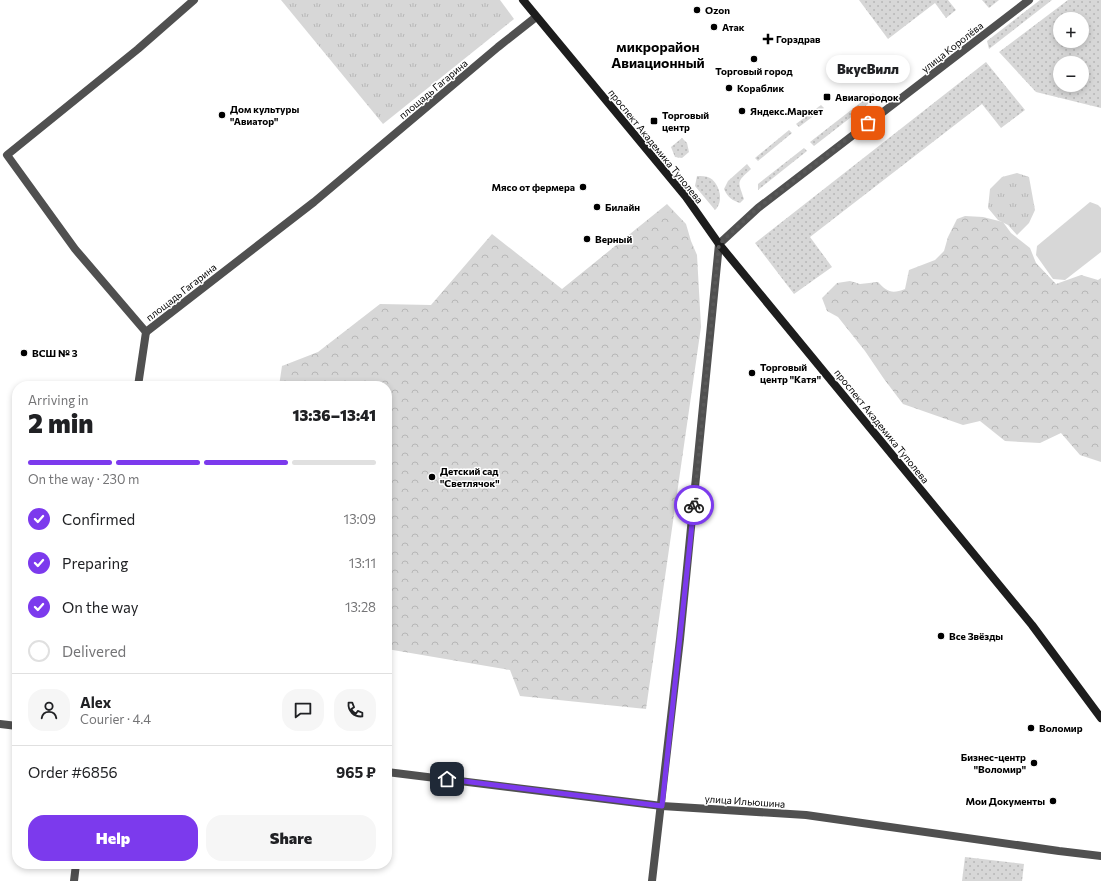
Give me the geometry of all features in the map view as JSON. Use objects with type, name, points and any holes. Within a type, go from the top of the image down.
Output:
[{"type":"main road","name":"проспект Академика Туполева","points":[[522,0],[686,197],[719,244],[1027,619],[1101,718]]},
{"type":"street","name":"площадь Гагарина","points":[[194,0],[138,49],[7,155],[75,249],[146,332],[314,202],[536,17]]},
{"type":"street","name":"улица Королёва","points":[[719,244],[758,208],[1029,0]]},
{"type":"street","points":[[652,881],[662,806],[684,602],[719,244]]},
{"type":"street","points":[[139,381],[146,332]]},
{"type":"street","points":[[0,724],[12,725]]},
{"type":"street","name":"улица Ильюшина","points":[[392,773],[662,806],[806,815],[1101,856]]},
{"type":"street","points":[[74,881],[75,869]]},
{"type":"green space","points":[[281,0],[500,0],[514,19],[383,124]]},
{"type":"green space","points":[[859,0],[948,0],[956,10],[946,18],[935,3],[888,39]]},
{"type":"green space","points":[[982,0],[999,0],[989,8]]},
{"type":"green space","points":[[1040,0],[1052,0],[989,49],[987,41]]},
{"type":"green space","points":[[1068,0],[1101,0],[1101,108],[1036,92],[999,52]]},
{"type":"green space","points":[[986,62],[1025,110],[1001,128],[982,104],[810,237],[832,267],[794,294],[755,243]]},
{"type":"green space","points":[[873,93],[877,97],[814,146],[810,142]]},
{"type":"green space","points":[[821,105],[824,108],[799,127],[796,124]]},
{"type":"green space","points":[[789,130],[792,133],[758,161],[755,158]]},
{"type":"green space","points":[[682,138],[687,143],[689,152],[682,158],[675,157],[671,147]]},
{"type":"green space","points":[[804,148],[807,151],[758,190],[758,184]]},
{"type":"green space","points":[[747,164],[751,169],[740,182],[740,188],[744,199],[740,203],[730,198],[724,189],[728,181]]},
{"type":"green space","points":[[1017,173],[1029,177],[1035,210],[1029,223],[1017,235],[1008,225],[998,220],[988,208],[990,189],[1002,177]]},
{"type":"green space","points":[[697,176],[705,176],[710,178],[716,184],[720,193],[720,198],[718,207],[715,210],[695,186]]},
{"type":"green space","points":[[1090,202],[1101,208],[1101,252],[1065,280],[1053,279],[1036,255],[1037,246]]},
{"type":"green space","points":[[667,204],[686,224],[697,255],[701,327],[646,709],[520,696],[510,670],[392,650],[392,381],[280,381],[282,366],[318,352],[380,304],[431,305],[492,234],[562,289]]},
{"type":"green space","points":[[965,216],[983,217],[1003,222],[1011,233],[1030,248],[1036,263],[1056,284],[1081,275],[1098,280],[1101,278],[1101,462],[1080,455],[1061,433],[1040,443],[1005,441],[980,421],[963,425],[903,404],[865,351],[838,317],[827,311],[822,298],[837,283],[850,281],[860,284],[878,282],[887,290],[893,292],[905,289],[909,270],[935,260],[944,251],[948,237],[957,219]]},
{"type":"green space","points":[[965,857],[1024,864],[1022,881],[962,881]]},
{"type":"way so far","points":[[694,505],[719,244],[758,208],[868,123]]},
{"type":"place","name":"Ozon","points":[[697,10]]},
{"type":"place","name":"Атак","points":[[714,27]]},
{"type":"place","name":"Горздрав","points":[[768,39]]},
{"type":"place","name":"Торговый город","points":[[754,59]]},
{"type":"place","name":"Кораблик","points":[[729,88]]},
{"type":"place","name":"Авиагородок","points":[[827,97]]},
{"type":"place","name":"Яндекс.Маркет","points":[[742,111]]},
{"type":"place","name":"Дом культуры \"Авиатор\"","points":[[222,115]]},
{"type":"place","name":"Торговый центр","points":[[654,121]]},
{"type":"place","name":"ВкусВилл","points":[[868,123]]},
{"type":"place","name":"Мясо от фермера","points":[[583,187]]},
{"type":"place","name":"Билайн","points":[[597,207]]},
{"type":"place","name":"Верный","points":[[587,239]]},
{"type":"place","name":"ВСШ № 3","points":[[24,353]]},
{"type":"place","name":"Торговый центр \"Катя\"","points":[[752,373]]},
{"type":"place","name":"Детский сад \"Светлячок\"","points":[[432,477]]},
{"type":"place","name":"Все Звёзды","points":[[941,636]]},
{"type":"place","name":"Воломир","points":[[1031,728]]},
{"type":"place","name":"Бизнес-центр \"Воломир\"","points":[[1034,763]]},
{"type":"place","name":"Мои Документы","points":[[1053,801]]},
{"type":"district","name":"микрорайон Авиационный","points":[[658,56]]},
{"type":"route","points":[[447,779],[662,806],[694,505]]}]
